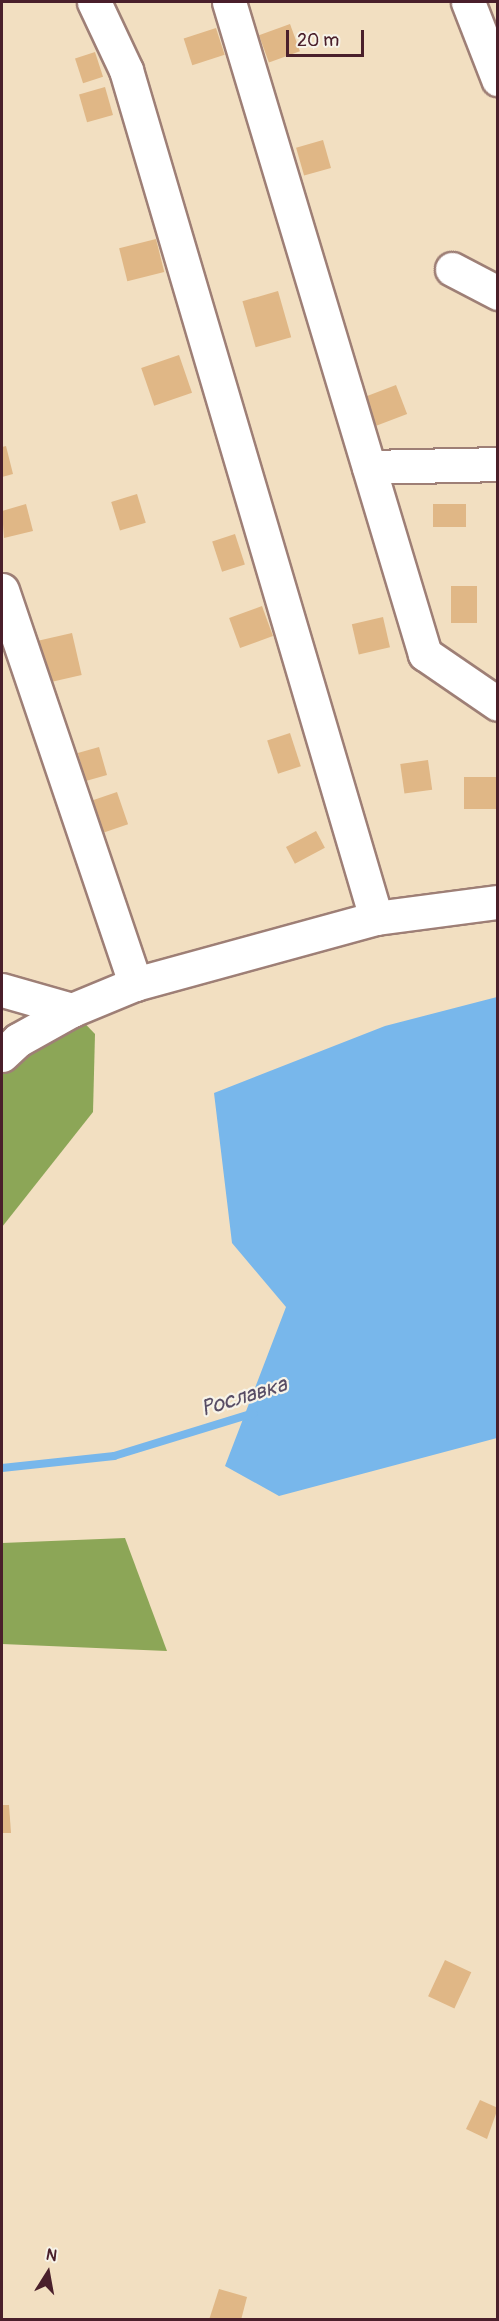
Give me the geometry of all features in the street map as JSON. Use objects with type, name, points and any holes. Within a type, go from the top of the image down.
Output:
[{"type":"street","points":[[94,2],[126,70],[376,918]]},
{"type":"street","points":[[229,2],[425,654],[498,704]]},
{"type":"street","points":[[468,2],[498,79]]},
{"type":"street","points":[[452,269],[498,293]]},
{"type":"street","points":[[369,467],[498,464]]},
{"type":"street","points":[[2,590],[135,984]]},
{"type":"street","points":[[2,1055],[18,1040],[72,1010],[135,984],[376,918],[498,902]]},
{"type":"street","points":[[2,990],[72,1010]]},
{"type":"green space","points":[[72,1010],[95,1034],[93,1112],[2,1227],[2,1055]]},
{"type":"green space","points":[[125,1538],[167,1651],[2,1644],[2,1543]]},
{"type":"water","points":[[497,997],[497,1438],[279,1496],[225,1466],[286,1307],[232,1243],[214,1093],[385,1026]]},
{"type":"building","points":[[290,24],[300,51],[269,63],[259,35]]},
{"type":"building","points":[[216,28],[225,55],[192,65],[184,39]]},
{"type":"building","points":[[95,52],[103,77],[83,83],[75,58]]},
{"type":"building","points":[[105,87],[113,115],[87,122],[79,94]]},
{"type":"building","points":[[323,140],[331,168],[304,176],[296,148]]},
{"type":"building","points":[[156,239],[164,272],[127,281],[119,248]]},
{"type":"building","points":[[278,291],[291,337],[256,347],[242,301]]},
{"type":"building","points":[[179,355],[192,393],[154,406],[141,368]]},
{"type":"building","points":[[396,385],[407,414],[376,426],[365,397]]},
{"type":"building","points":[[6,446],[13,474],[2,477],[2,447]]},
{"type":"building","points":[[137,494],[146,523],[120,531],[111,502]]},
{"type":"building","points":[[26,504],[33,531],[4,538],[2,511]]},
{"type":"building","points":[[433,504],[466,504],[466,527],[433,527]]},
{"type":"building","points":[[235,534],[245,564],[222,572],[212,541]]},
{"type":"building","points":[[451,586],[477,586],[477,623],[451,623]]},
{"type":"building","points":[[262,606],[273,636],[240,648],[229,618]]},
{"type":"building","points":[[383,617],[390,647],[359,654],[352,624]]},
{"type":"building","points":[[72,633],[82,675],[47,683],[37,641]]},
{"type":"building","points":[[290,733],[301,766],[278,774],[267,740]]},
{"type":"building","points":[[99,747],[107,775],[86,781],[78,753]]},
{"type":"building","points":[[428,760],[432,790],[404,794],[400,764]]},
{"type":"building","points":[[464,777],[497,777],[497,809],[464,809]]},
{"type":"building","points":[[117,792],[128,824],[99,834],[88,802]]},
{"type":"building","points":[[316,831],[325,848],[295,864],[286,847]]},
{"type":"building","points":[[2,1805],[9,1805],[11,1833],[2,1833]]},
{"type":"building","points":[[445,1960],[471,1972],[454,2009],[428,1996]]},
{"type":"building","points":[[480,2100],[498,2108],[487,2139],[466,2129]]},
{"type":"building","points":[[219,2289],[247,2297],[241,2320],[209,2320]]},
{"type":"waterway","name":"Рославка","points":[[2,1468],[114,1456],[254,1413]]}]
